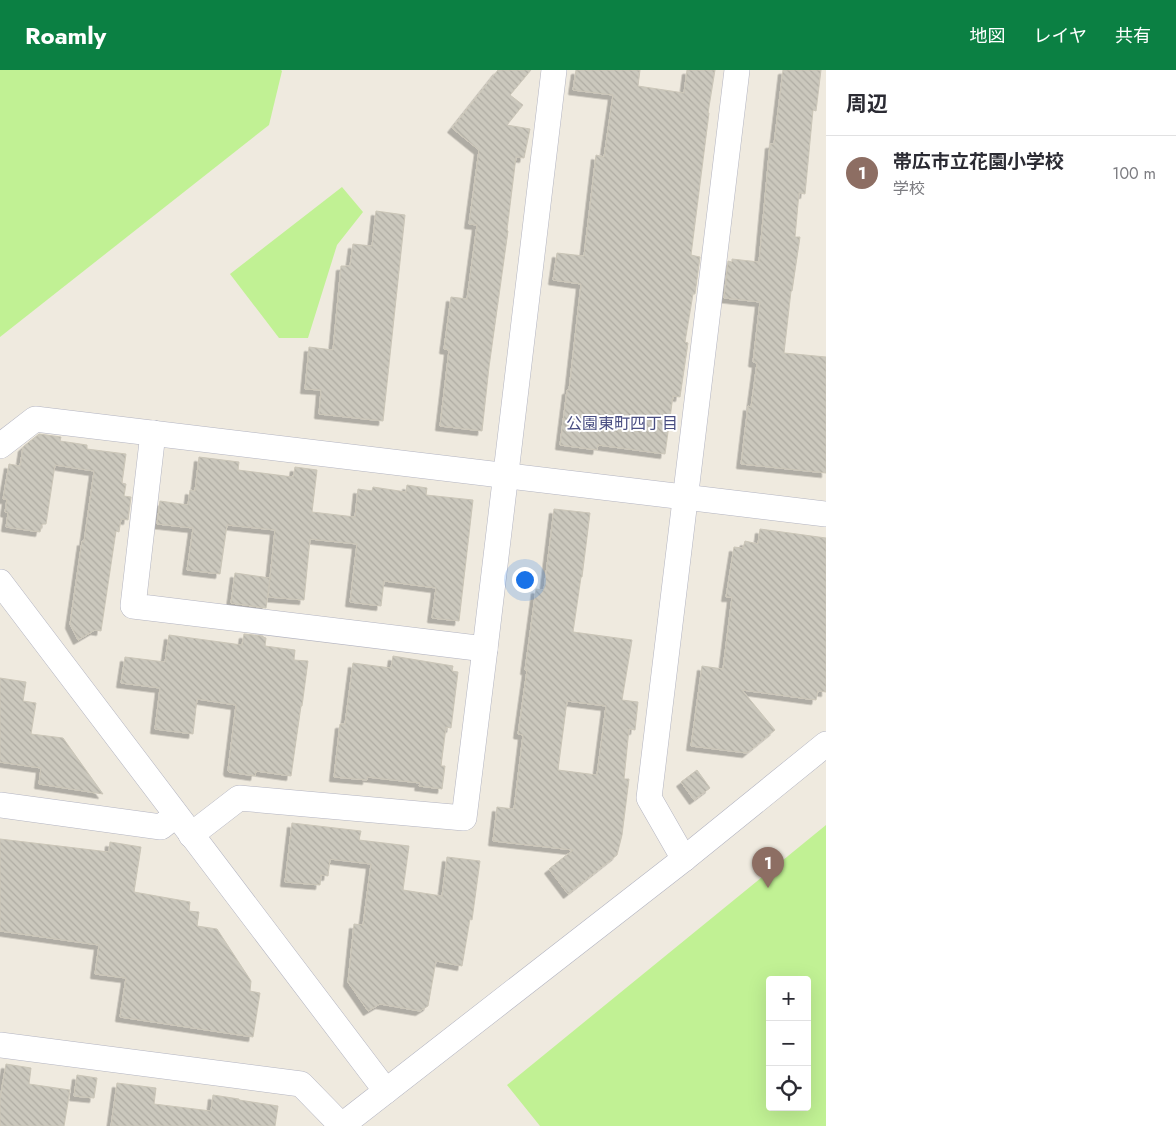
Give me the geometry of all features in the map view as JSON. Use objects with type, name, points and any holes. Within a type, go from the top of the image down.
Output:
[{"type":"street","points":[[192,835],[239,798],[464,818],[554,70]]},
{"type":"street","points":[[684,859],[650,798],[737,70]]},
{"type":"street","points":[[0,446],[35,419],[826,514]]},
{"type":"street","points":[[152,433],[133,606],[485,649]]},
{"type":"street","points":[[0,582],[386,1092]]},
{"type":"street","points":[[0,1045],[301,1084],[342,1126],[684,859],[826,744]]},
{"type":"street","points":[[0,805],[161,827],[176,815]]},
{"type":"green space","points":[[0,70],[282,71],[269,125],[0,337]]},
{"type":"green space","points":[[342,187],[363,212],[337,245],[308,338],[279,338],[230,274]]},
{"type":"green space","points":[[826,825],[826,1126],[540,1126],[507,1085]]},
{"type":"building","points":[[498,70],[531,70],[510,95],[523,105],[507,125],[530,129],[524,158],[516,157],[482,431],[440,426],[449,350],[444,349],[451,297],[467,299],[477,225],[469,224],[479,150],[452,128]]},
{"type":"building","points":[[576,70],[640,70],[638,86],[684,93],[687,70],[715,70],[691,255],[700,257],[695,294],[693,294],[685,342],[688,343],[680,397],[673,396],[665,454],[598,445],[597,450],[560,445],[567,390],[569,390],[581,284],[553,280],[557,253],[584,256],[596,155],[604,157],[613,95],[573,90]]},
{"type":"building","points":[[783,70],[821,70],[816,111],[813,110],[805,194],[799,193],[795,237],[800,237],[791,291],[784,353],[826,357],[826,473],[741,464],[748,406],[751,407],[757,363],[753,362],[760,302],[724,298],[728,261],[732,262],[732,259],[759,262],[770,144],[774,144]]},
{"type":"building","points":[[376,211],[405,215],[383,421],[319,414],[321,390],[305,389],[309,347],[333,350],[341,266],[350,266],[353,244],[372,246]]},
{"type":"building","points":[[39,434],[61,437],[60,441],[87,445],[87,449],[126,454],[122,483],[126,484],[124,496],[131,497],[128,520],[121,519],[119,532],[116,531],[101,631],[95,630],[78,640],[70,624],[94,471],[55,465],[46,524],[42,524],[40,532],[6,527],[8,513],[5,512],[7,499],[3,499],[9,464],[20,466],[23,447]]},
{"type":"building","points":[[199,457],[239,462],[238,470],[293,477],[295,467],[317,470],[312,512],[355,517],[358,489],[372,491],[373,487],[406,492],[407,485],[427,488],[426,495],[473,500],[459,621],[432,618],[436,588],[384,581],[381,606],[350,602],[357,544],[310,539],[304,600],[268,597],[275,530],[227,525],[220,574],[187,570],[193,528],[157,524],[160,501],[188,505],[190,490],[195,491]]},
{"type":"building","points":[[554,509],[590,513],[573,632],[632,640],[622,700],[638,702],[635,730],[629,729],[624,779],[629,779],[622,835],[617,855],[568,894],[549,869],[573,850],[493,841],[497,807],[514,809],[523,735],[518,734],[536,589],[544,590]],"holes":[[[567,701],[606,706],[597,775],[558,770]]]},
{"type":"building","points":[[760,529],[826,538],[826,692],[818,691],[816,700],[742,690],[775,730],[747,753],[691,746],[702,666],[723,669],[732,597],[726,597],[734,547],[743,548],[745,541],[758,544]]},
{"type":"building","points":[[235,573],[270,578],[266,608],[231,603]]},
{"type":"building","points":[[244,634],[263,636],[266,638],[265,646],[295,650],[294,660],[308,661],[291,776],[256,771],[255,776],[229,772],[236,705],[197,699],[193,734],[155,729],[160,688],[121,683],[125,657],[165,662],[169,635],[242,645]]},
{"type":"building","points":[[393,656],[453,666],[452,671],[458,672],[451,728],[446,727],[441,766],[445,766],[442,789],[419,786],[420,783],[367,777],[367,780],[334,777],[340,724],[345,724],[353,663],[391,668]]},
{"type":"building","points":[[0,678],[26,682],[23,701],[36,703],[31,734],[63,738],[103,794],[39,784],[41,768],[0,762]]},
{"type":"building","points":[[697,770],[710,788],[694,800],[681,782]]},
{"type":"building","points":[[292,823],[361,831],[359,840],[409,846],[403,890],[442,896],[447,857],[480,861],[472,920],[470,919],[462,966],[436,961],[428,1006],[420,1011],[380,1004],[368,1011],[348,982],[354,924],[363,925],[371,864],[330,859],[328,876],[321,875],[320,885],[285,882]]},
{"type":"building","points":[[0,839],[109,852],[110,842],[141,847],[134,892],[190,902],[189,911],[199,912],[197,926],[217,929],[251,981],[250,991],[260,993],[253,1037],[120,1017],[126,978],[95,974],[99,945],[0,931]]},
{"type":"building","points":[[6,1064],[31,1068],[29,1084],[70,1090],[64,1126],[0,1126],[0,1099]]},
{"type":"building","points":[[77,1075],[97,1078],[94,1098],[74,1096]]},
{"type":"building","points":[[117,1083],[156,1088],[154,1104],[211,1111],[213,1095],[278,1106],[275,1126],[111,1126]]},
{"type":"place","name":"帯広市立花園小学校","points":[[768,888]]},
{"type":"district","name":"公園東町四丁目","points":[[622,423]]}]
